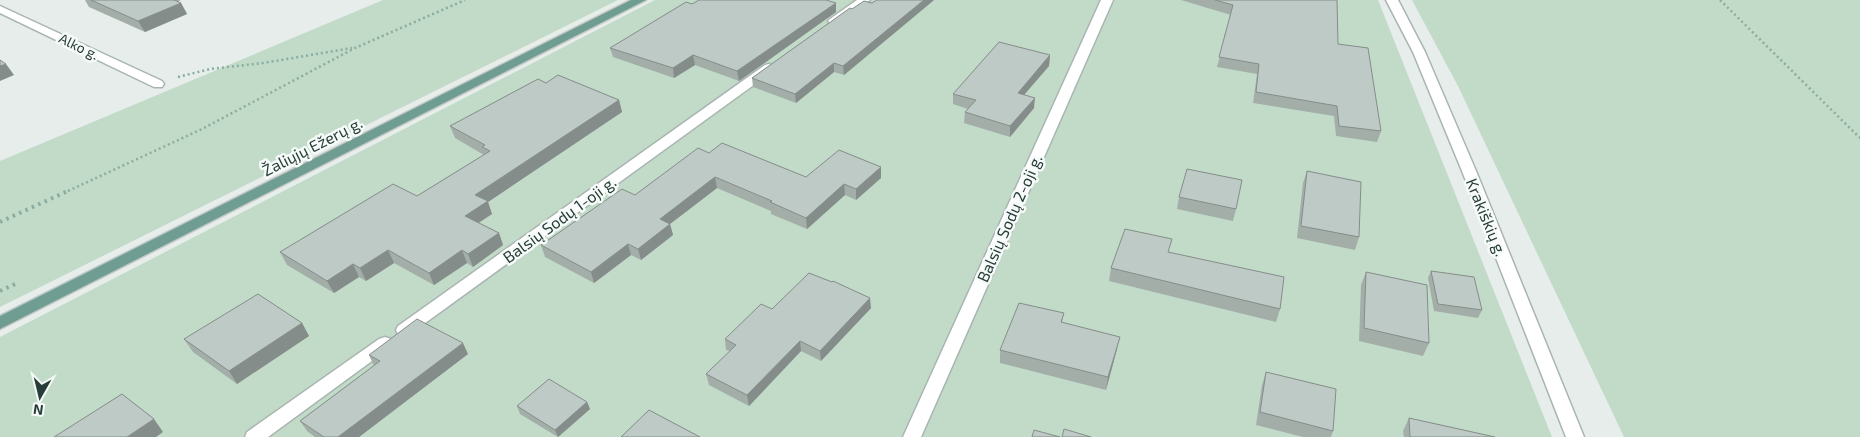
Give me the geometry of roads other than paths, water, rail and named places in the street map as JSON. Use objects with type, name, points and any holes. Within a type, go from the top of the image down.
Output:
[{"type":"main road","name":"Žaliųjų Ežerų g.","points":[[0,322],[640,0]]},
{"type":"street","points":[[824,28],[864,0]]},
{"type":"street","name":"Balsių Sodų 2-oji g.","points":[[912,437],[1107,0]]},
{"type":"street","name":"Krakiškių g.","points":[[1392,0],[1419,52],[1469,170],[1575,437]]},
{"type":"street","name":"Alko g.","points":[[0,8],[158,84]]},
{"type":"street","name":"Balsių Sodų 1-oji g.","points":[[254,437],[777,62]]}]
